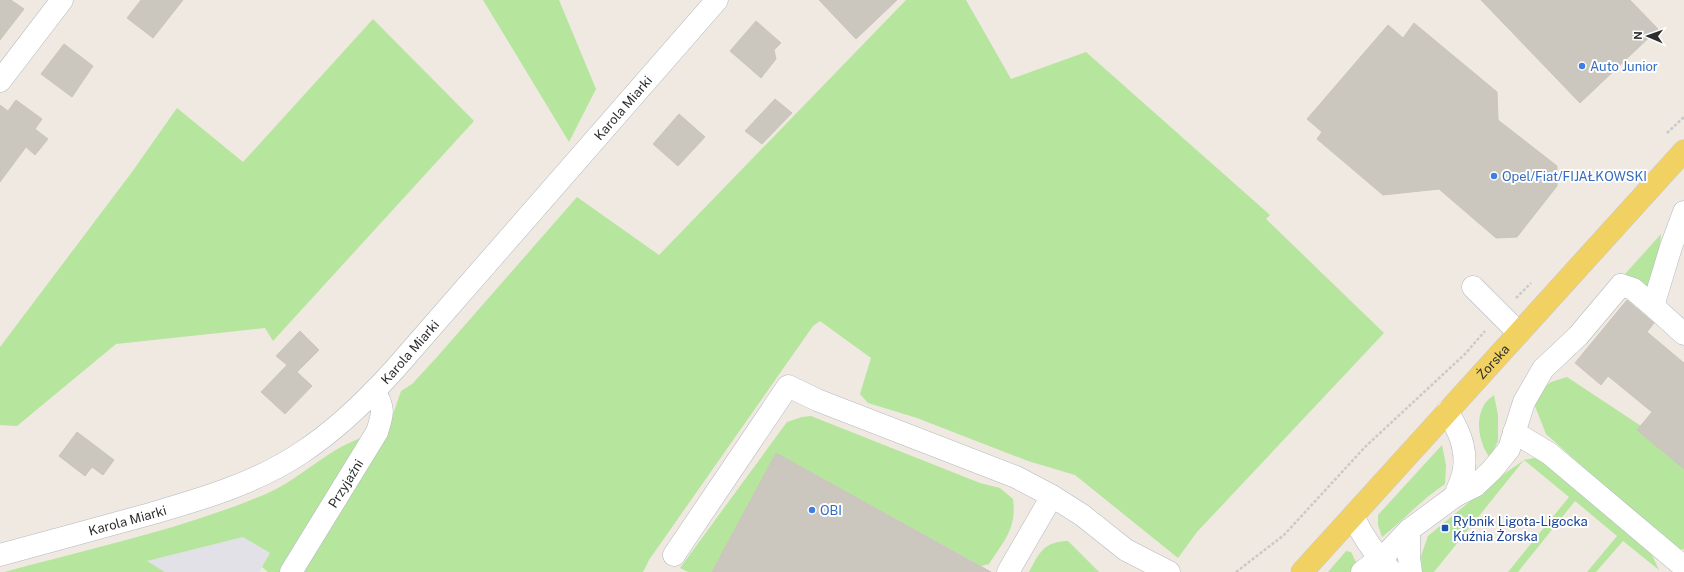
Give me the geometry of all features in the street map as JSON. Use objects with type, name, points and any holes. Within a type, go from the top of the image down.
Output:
[{"type":"main road","name":"Żorska","points":[[1302,572],[1684,151]]},
{"type":"street","points":[[0,81],[62,0]]},
{"type":"street","name":"Karola Miarki","points":[[0,555],[173,508],[220,492],[261,476],[301,454],[320,440],[374,391],[717,0]]},
{"type":"street","points":[[1653,306],[1670,247],[1684,212]]},
{"type":"street","points":[[1353,516],[1378,568],[1408,530],[1455,496],[1475,486],[1492,470],[1509,449],[1524,402],[1543,369],[1578,336],[1621,285],[1634,289],[1684,334]]},
{"type":"street","points":[[1473,287],[1499,315],[1519,333]]},
{"type":"street","points":[[674,555],[788,386],[817,400],[999,470],[1052,496],[1082,515],[1126,550],[1169,572]]},
{"type":"street","name":"Przyjaźni","points":[[291,572],[377,432],[381,420],[382,405],[374,391]]},
{"type":"street","points":[[1448,411],[1457,428],[1464,447],[1464,470],[1455,496]]},
{"type":"street","points":[[1514,432],[1550,454],[1684,567]]},
{"type":"street","points":[[1008,572],[1052,496]]},
{"type":"street","points":[[1408,530],[1412,572]]},
{"type":"street","points":[[1126,550],[1139,572]]},
{"type":"path","points":[[1666,134],[1684,116]]},
{"type":"path","points":[[1236,572],[1284,535],[1365,447],[1464,354],[1536,277]]},
{"type":"shaded area","points":[[243,537],[270,553],[259,572],[165,572],[146,561]]},
{"type":"green space","points":[[483,0],[559,0],[596,89],[569,142]]},
{"type":"green space","points":[[906,0],[966,0],[1011,79],[1086,52],[1270,215],[1266,219],[1384,333],[1197,532],[1178,558],[1075,475],[1028,461],[917,418],[868,403],[860,394],[871,358],[820,321],[813,326],[649,560],[643,572],[299,572],[389,426],[401,391],[412,384],[437,357],[577,197],[659,255]]},
{"type":"green space","points":[[373,19],[474,121],[273,341],[265,328],[116,344],[17,426],[0,425],[0,347],[132,172],[177,108],[243,162]]},
{"type":"green space","points":[[1661,234],[1660,246],[1651,286],[1644,291],[1631,283],[1625,274]]},
{"type":"green space","points":[[1567,377],[1641,426],[1684,469],[1684,549],[1676,550],[1546,434],[1535,406],[1538,392],[1551,382]]},
{"type":"green space","points":[[1494,395],[1498,415],[1498,441],[1490,458],[1481,440],[1479,420],[1484,405]]},
{"type":"green space","points":[[811,416],[980,483],[1000,488],[1013,499],[1013,518],[1008,534],[989,564],[981,566],[776,453],[712,572],[688,572],[680,568],[787,422],[802,417]]},
{"type":"green space","points":[[367,435],[283,572],[268,572],[262,567],[270,553],[243,537],[147,561],[165,572],[4,572],[138,537],[236,506],[278,488],[339,448]]},
{"type":"green space","points":[[1442,445],[1446,465],[1445,484],[1382,537],[1378,525],[1378,515]]},
{"type":"green space","points":[[1539,457],[1652,555],[1659,570],[1623,541],[1596,572],[1587,572],[1617,536],[1575,501],[1518,572],[1508,572],[1569,497],[1524,460]]},
{"type":"green space","points":[[1524,460],[1434,572],[1422,572],[1421,556],[1428,536],[1497,479]]},
{"type":"green space","points":[[1068,541],[1099,572],[1029,572],[1043,549],[1053,543]]},
{"type":"green space","points":[[1346,551],[1351,552],[1357,564],[1357,568],[1351,572],[1328,572]]},
{"type":"building","points":[[0,0],[11,0],[24,9],[0,40]]},
{"type":"building","points":[[141,0],[183,0],[153,38],[127,18]]},
{"type":"building","points":[[819,0],[897,0],[856,39]]},
{"type":"building","name":"Auto Junior","points":[[1481,0],[1630,0],[1658,29],[1580,103]]},
{"type":"building","points":[[756,21],[781,43],[774,50],[776,59],[761,78],[730,51]]},
{"type":"building","points":[[1414,23],[1497,92],[1498,120],[1557,166],[1557,186],[1517,237],[1496,238],[1439,189],[1383,195],[1317,139],[1322,132],[1307,119],[1388,25],[1403,38]]},
{"type":"building","points":[[64,44],[93,66],[72,97],[41,74]]},
{"type":"building","points":[[775,99],[792,113],[762,144],[745,131]]},
{"type":"building","points":[[16,100],[42,119],[35,129],[48,139],[35,155],[26,147],[0,182],[0,105],[8,111]]},
{"type":"building","points":[[679,114],[705,137],[678,166],[653,144]]},
{"type":"building","points":[[1627,300],[1654,323],[1647,332],[1684,363],[1684,469],[1637,430],[1652,412],[1608,376],[1601,385],[1575,363]]},
{"type":"building","points":[[300,331],[319,350],[297,372],[312,386],[285,414],[261,392],[287,365],[276,356]]},
{"type":"building","points":[[77,432],[114,460],[103,475],[92,467],[85,476],[59,456]]},
{"type":"building","name":"OBI","points":[[776,453],[991,572],[712,572]]},
{"type":"place","name":"Auto Junior","points":[[1582,66]]},
{"type":"place","name":"Opel/Fiat/FIJAŁKOWSKI","points":[[1494,176]]},
{"type":"place","name":"OBI","points":[[812,510]]},
{"type":"place","name":"Rybnik Ligota-Ligocka Kuźnia Żorska","points":[[1445,528]]}]
